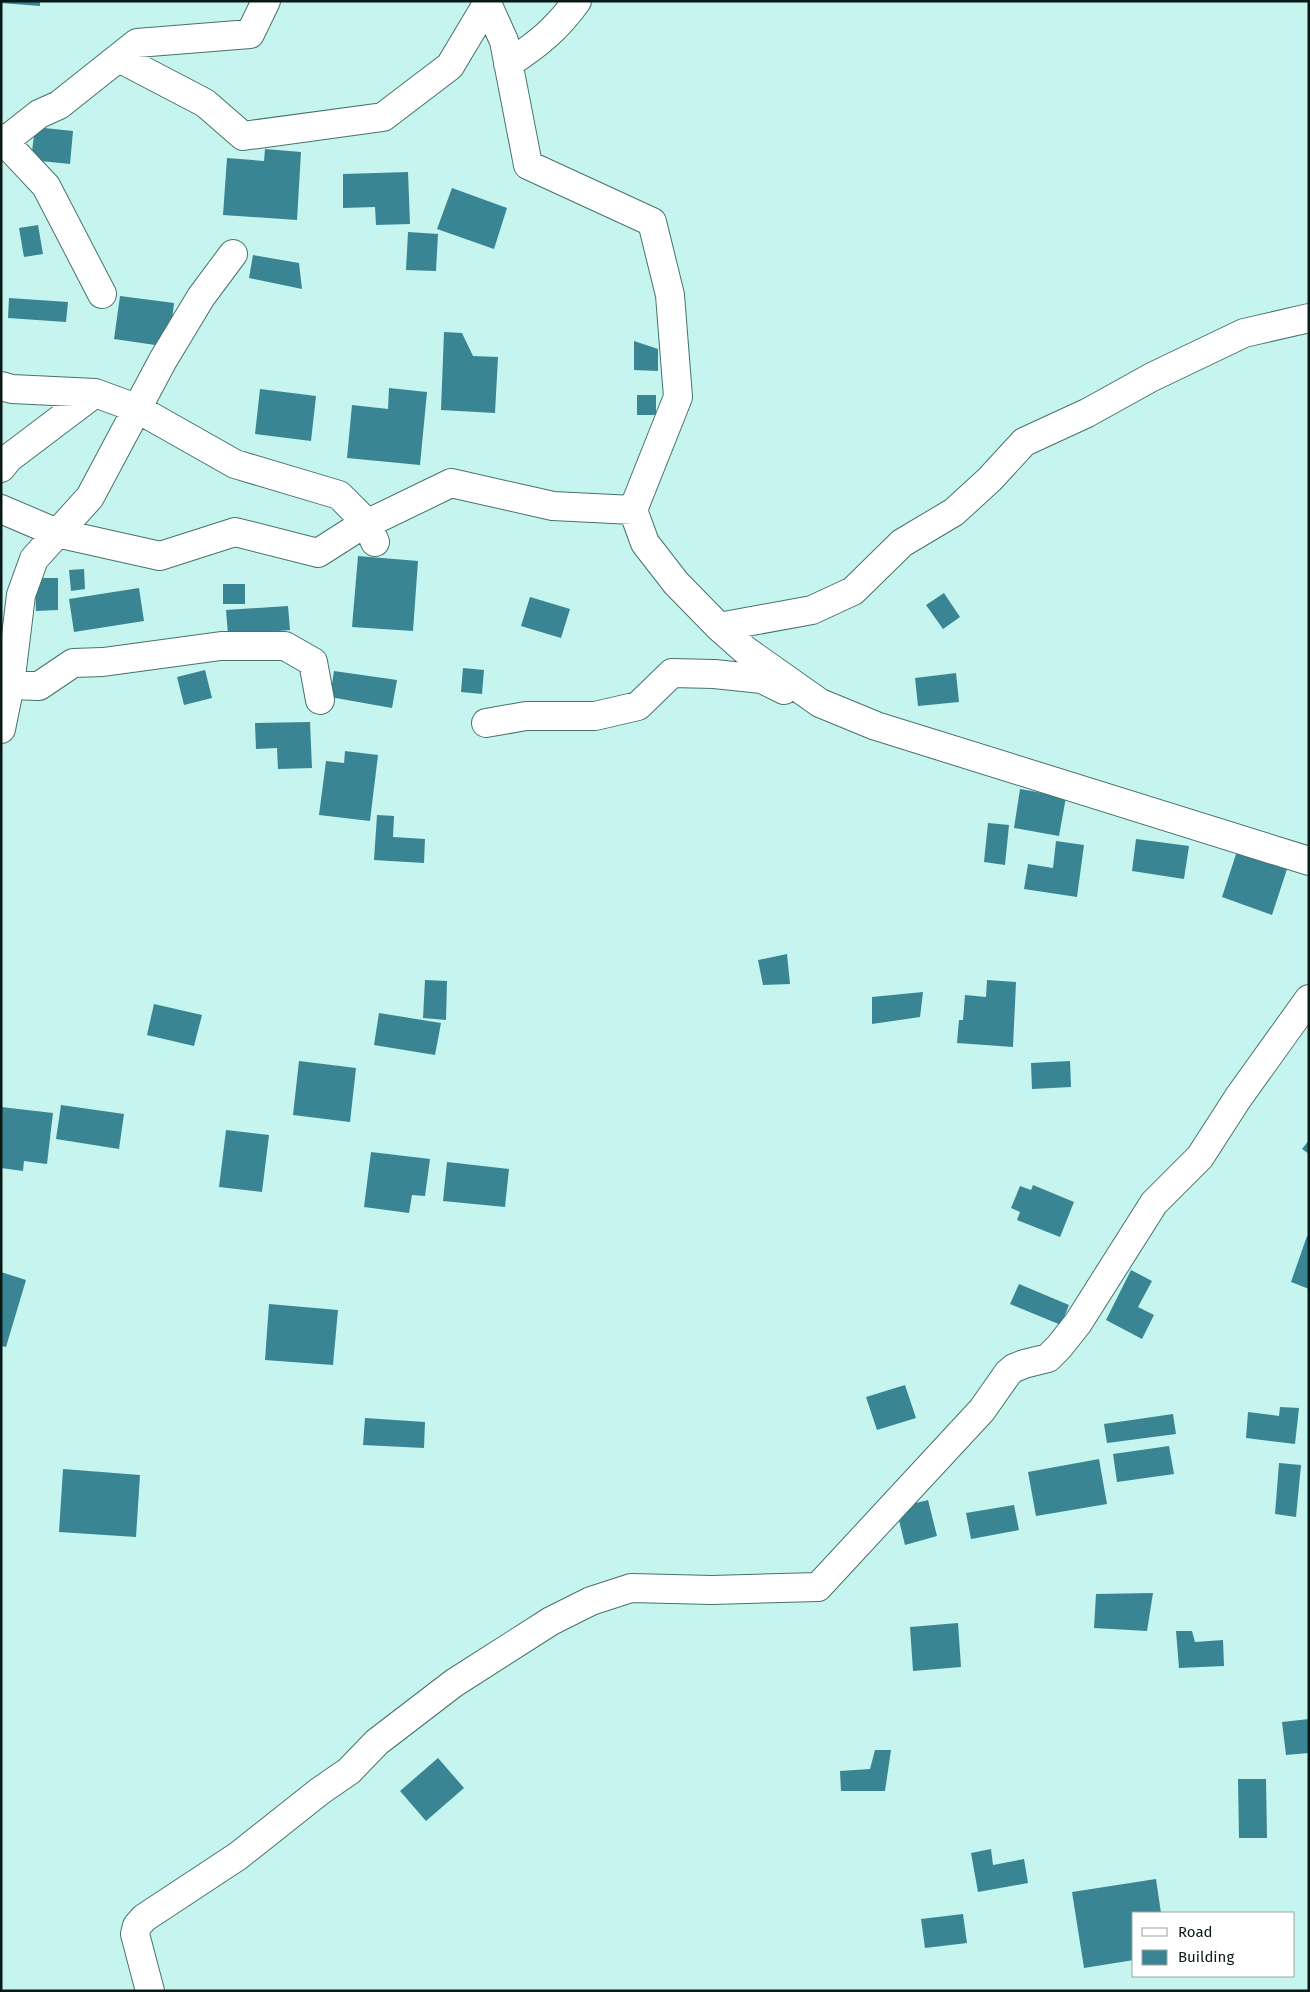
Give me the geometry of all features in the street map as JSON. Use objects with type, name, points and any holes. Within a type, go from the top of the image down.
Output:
[{"type":"street","points":[[102,294],[46,186],[2,141],[39,114],[60,105],[137,43],[250,34],[266,1]]},
{"type":"street","points":[[508,64],[539,44],[554,30],[577,1]]},
{"type":"street","points":[[119,58],[205,103],[242,136],[383,117],[450,66],[487,3]]},
{"type":"street","points":[[487,3],[504,41],[528,165],[652,222],[670,296],[678,397],[633,510],[644,543],[676,584],[719,627],[745,650],[820,703]]},
{"type":"street","points":[[1,600],[34,559],[90,496],[136,408],[200,297],[234,254]]},
{"type":"street","points":[[719,627],[812,610],[853,591],[902,543],[954,512],[1024,442],[1087,413],[1152,377],[1244,333],[1309,318]]},
{"type":"street","points":[[1,386],[12,390],[95,394],[136,408],[235,464],[339,495],[371,533]]},
{"type":"street","points":[[1,468],[9,458],[95,394]]},
{"type":"street","points":[[1,509],[57,533],[160,556],[235,532],[318,554],[354,530],[371,533],[451,483],[553,506],[633,510]]},
{"type":"street","points":[[1,730],[10,685],[21,595],[34,559]]},
{"type":"street","points":[[10,685],[40,686],[73,664],[103,662],[221,646],[285,646],[313,662],[320,700]]},
{"type":"street","points":[[486,723],[526,716],[595,716],[638,706],[672,672],[762,679],[798,698],[820,703],[876,726],[1309,861]]},
{"type":"street","points":[[150,1991],[135,1934],[137,1926],[144,1918],[238,1856],[348,1771],[377,1742],[454,1683],[551,1621],[591,1601],[631,1588],[712,1590],[818,1587],[982,1410],[1008,1373],[1024,1364],[1048,1358],[1059,1347],[1078,1323],[1154,1204],[1200,1157],[1238,1098],[1309,999]]},
{"type":"building","points":[[1,1],[40,1],[40,6],[1,3]]},
{"type":"building","points":[[35,127],[73,131],[70,164],[31,160]]},
{"type":"building","points":[[265,149],[301,152],[297,220],[223,215],[227,158],[264,161]]},
{"type":"building","points":[[408,172],[410,224],[376,225],[375,207],[343,208],[343,174]]},
{"type":"building","points":[[452,188],[507,208],[494,249],[437,229]]},
{"type":"building","points":[[38,225],[43,254],[24,257],[19,228]]},
{"type":"building","points":[[408,232],[438,234],[436,271],[406,270]]},
{"type":"building","points":[[253,255],[299,263],[302,289],[249,278]]},
{"type":"building","points":[[120,296],[174,303],[169,347],[114,339]]},
{"type":"building","points":[[9,298],[68,302],[66,322],[8,318]]},
{"type":"building","points":[[444,332],[462,333],[473,356],[498,357],[495,413],[441,410]]},
{"type":"building","points":[[634,341],[658,349],[658,371],[634,370]]},
{"type":"building","points":[[389,388],[427,392],[420,465],[347,458],[352,405],[388,409]]},
{"type":"building","points":[[260,389],[316,396],[311,441],[255,434]]},
{"type":"building","points":[[637,395],[656,395],[656,415],[637,415]]},
{"type":"building","points":[[358,556],[418,561],[413,631],[352,627]]},
{"type":"building","points":[[84,569],[85,589],[71,591],[69,570]]},
{"type":"building","points":[[35,578],[58,578],[58,610],[36,611]]},
{"type":"building","points":[[223,584],[245,584],[245,604],[223,604]]},
{"type":"building","points":[[139,588],[144,621],[74,632],[69,599]]},
{"type":"building","points":[[944,593],[960,617],[943,629],[926,605]]},
{"type":"building","points":[[530,597],[570,609],[561,638],[521,626]]},
{"type":"building","points":[[288,606],[290,630],[228,635],[226,610]]},
{"type":"building","points":[[463,668],[484,670],[482,694],[461,692]]},
{"type":"building","points":[[205,670],[212,698],[184,705],[177,677]]},
{"type":"building","points":[[334,671],[397,680],[392,708],[330,697]]},
{"type":"building","points":[[956,673],[959,702],[918,706],[915,678]]},
{"type":"building","points":[[310,722],[312,768],[278,769],[277,748],[256,749],[255,723]]},
{"type":"building","points":[[345,751],[378,755],[370,821],[319,815],[326,761],[344,763]]},
{"type":"building","points":[[1020,789],[1066,797],[1059,836],[1014,828]]},
{"type":"building","points":[[377,815],[394,816],[393,837],[425,839],[424,863],[374,860]]},
{"type":"building","points":[[988,823],[1009,825],[1005,865],[984,862]]},
{"type":"building","points":[[1136,839],[1189,846],[1184,879],[1132,871]]},
{"type":"building","points":[[1056,841],[1084,845],[1077,897],[1024,889],[1028,864],[1053,868]]},
{"type":"building","points":[[1238,848],[1288,866],[1272,915],[1222,897]]},
{"type":"building","points":[[787,954],[790,984],[763,985],[758,960]]},
{"type":"building","points":[[425,980],[447,981],[446,1020],[423,1018]]},
{"type":"building","points":[[987,980],[1016,982],[1013,1047],[957,1043],[959,1020],[963,1020],[965,995],[986,997]]},
{"type":"building","points":[[923,992],[920,1017],[872,1024],[872,997]]},
{"type":"building","points":[[154,1004],[202,1015],[194,1046],[147,1035]]},
{"type":"building","points":[[379,1013],[441,1023],[435,1055],[374,1045]]},
{"type":"building","points":[[299,1061],[356,1068],[350,1122],[293,1115]]},
{"type":"building","points":[[1070,1061],[1071,1087],[1032,1089],[1031,1063]]},
{"type":"building","points":[[61,1105],[124,1114],[119,1149],[56,1139]]},
{"type":"building","points":[[1,1107],[53,1113],[47,1164],[24,1161],[23,1171],[1,1168]]},
{"type":"building","points":[[226,1130],[269,1135],[262,1192],[219,1187]]},
{"type":"building","points":[[1309,1140],[1309,1154],[1302,1149]]},
{"type":"building","points":[[371,1152],[430,1159],[425,1196],[412,1195],[409,1213],[364,1207]]},
{"type":"building","points":[[447,1162],[509,1169],[505,1207],[443,1201]]},
{"type":"building","points":[[1033,1185],[1074,1202],[1060,1237],[1017,1220],[1020,1212],[1011,1208],[1020,1186],[1031,1190]]},
{"type":"building","points":[[1307,1236],[1309,1237],[1309,1289],[1291,1282]]},
{"type":"building","points":[[1131,1270],[1152,1281],[1138,1307],[1154,1315],[1142,1339],[1106,1320]]},
{"type":"building","points":[[1,1272],[26,1280],[6,1347],[1,1346]]},
{"type":"building","points":[[1019,1284],[1069,1305],[1061,1325],[1010,1304]]},
{"type":"building","points":[[269,1304],[338,1310],[333,1365],[265,1360]]},
{"type":"building","points":[[905,1385],[916,1418],[877,1430],[866,1397]]},
{"type":"building","points":[[1280,1407],[1299,1408],[1295,1444],[1246,1438],[1248,1412],[1279,1416]]},
{"type":"building","points":[[1173,1414],[1176,1434],[1107,1443],[1104,1424]]},
{"type":"building","points":[[365,1418],[425,1422],[424,1448],[363,1445]]},
{"type":"building","points":[[1169,1446],[1174,1474],[1117,1482],[1113,1454]]},
{"type":"building","points":[[1099,1459],[1107,1504],[1036,1516],[1028,1472]]},
{"type":"building","points":[[1279,1463],[1301,1465],[1296,1517],[1275,1514]]},
{"type":"building","points":[[63,1469],[140,1475],[136,1537],[59,1532]]},
{"type":"building","points":[[928,1500],[937,1536],[905,1545],[896,1508]]},
{"type":"building","points":[[1014,1505],[1019,1530],[971,1539],[966,1513]]},
{"type":"building","points":[[1153,1593],[1147,1631],[1094,1628],[1096,1594]]},
{"type":"building","points":[[958,1623],[961,1667],[913,1671],[910,1627]]},
{"type":"building","points":[[1176,1631],[1192,1631],[1195,1642],[1223,1640],[1224,1666],[1179,1668]]},
{"type":"building","points":[[1309,1719],[1309,1753],[1286,1755],[1282,1722]]},
{"type":"building","points":[[875,1750],[891,1750],[885,1791],[841,1791],[840,1771],[870,1769]]},
{"type":"building","points":[[438,1758],[464,1788],[426,1821],[400,1791]]},
{"type":"building","points":[[1238,1779],[1266,1779],[1267,1838],[1239,1838]]},
{"type":"building","points":[[991,1849],[993,1865],[1024,1859],[1028,1883],[978,1892],[971,1853]]},
{"type":"building","points":[[1156,1879],[1161,1912],[1132,1912],[1132,1960],[1084,1968],[1072,1892]]},
{"type":"building","points":[[963,1914],[967,1943],[925,1948],[921,1919]]}]
